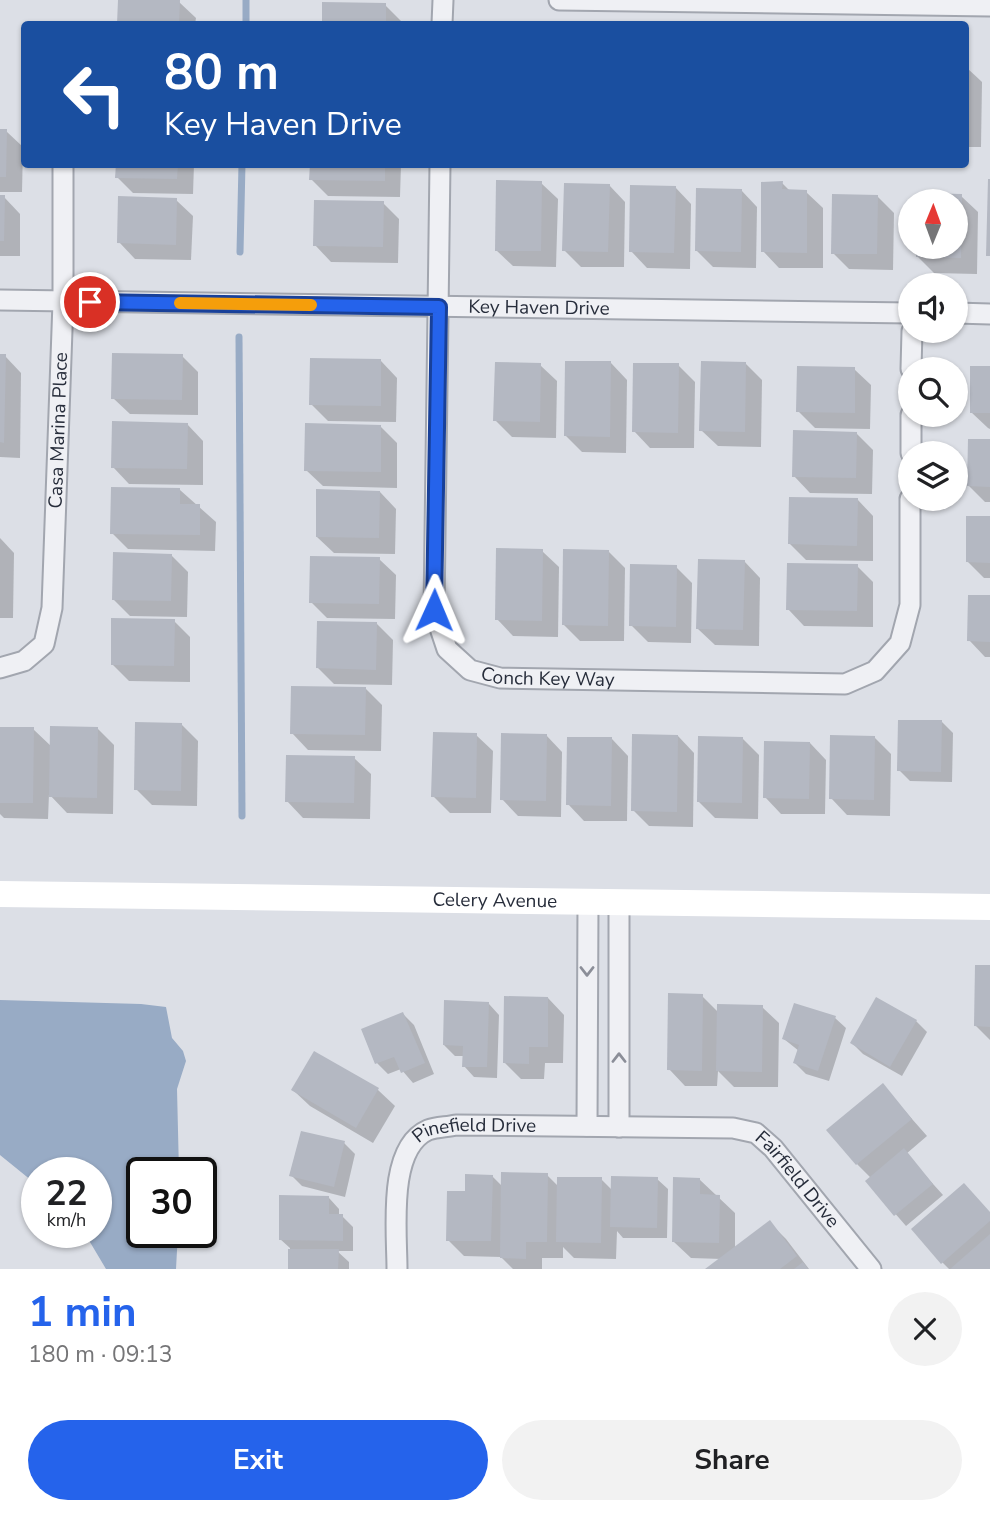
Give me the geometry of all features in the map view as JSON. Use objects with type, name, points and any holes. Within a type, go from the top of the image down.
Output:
[{"type":"main road","name":"Celery Avenue","points":[[0,894],[990,907]]},
{"type":"street","points":[[442,21],[443,0]]},
{"type":"street","points":[[559,0],[990,6]]},
{"type":"street","name":"Casa Marina Place","points":[[0,668],[24,661],[44,644],[52,608],[63,302],[63,168]]},
{"type":"street","name":"Conch Key Way","points":[[440,168],[434,610],[447,649],[470,670],[500,678],[845,684],[875,671],[900,643],[910,606],[911,511]]},
{"type":"street","name":"Key Haven Drive","points":[[0,300],[898,313]]},
{"type":"street","points":[[968,313],[990,314]]},
{"type":"street","points":[[587,1126],[588,903]]},
{"type":"street","points":[[619,903],[619,1127]]},
{"type":"street","name":"Pinefield Drive","points":[[397,1269],[398,1173],[408,1145],[428,1130],[456,1125],[587,1126]]},
{"type":"street","name":"Fairfield Drive","points":[[587,1126],[733,1128],[756,1133],[773,1148],[872,1269]]},
{"type":"water","points":[[0,1000],[166,1007],[172,1038],[183,1051],[186,1061],[177,1089],[179,1157],[126,1157],[126,1248],[177,1248],[176,1269],[106,1269],[94,1248],[112,1248],[112,1157],[21,1157],[21,1172],[0,1155]]},
{"type":"building","points":[[118,0],[180,0],[179,21],[117,21]]},
{"type":"building","points":[[322,2],[386,3],[386,21],[322,21]]},
{"type":"building","points":[[0,129],[7,129],[6,177],[0,177]]},
{"type":"building","points":[[116,168],[178,168],[177,179],[115,178]]},
{"type":"building","points":[[310,168],[385,168],[385,181],[309,180]]},
{"type":"building","points":[[988,179],[990,256],[986,256]]},
{"type":"building","points":[[496,180],[542,181],[541,251],[495,251]]},
{"type":"building","points":[[783,181],[782,189],[807,190],[807,253],[761,252],[761,182]]},
{"type":"building","points":[[564,183],[610,184],[608,252],[562,251]]},
{"type":"building","points":[[630,185],[676,186],[674,253],[629,252]]},
{"type":"building","points":[[696,188],[742,189],[741,252],[695,251]]},
{"type":"building","points":[[832,194],[878,195],[877,254],[831,254]]},
{"type":"building","points":[[0,195],[5,195],[4,241],[0,241]]},
{"type":"building","points":[[118,196],[177,198],[176,245],[117,243]]},
{"type":"building","points":[[314,200],[384,201],[383,247],[313,246]]},
{"type":"building","points":[[112,353],[183,354],[182,400],[111,399]]},
{"type":"building","points":[[0,354],[6,354],[4,443],[0,442]]},
{"type":"building","points":[[310,358],[381,359],[381,406],[309,405]]},
{"type":"building","points":[[565,361],[611,361],[610,437],[564,436]]},
{"type":"building","points":[[701,361],[746,362],[745,432],[699,431]]},
{"type":"building","points":[[495,362],[541,363],[540,422],[493,421]]},
{"type":"building","points":[[633,363],[679,363],[678,433],[632,432]]},
{"type":"building","points":[[797,366],[855,367],[855,413],[796,412]]},
{"type":"building","points":[[970,366],[990,366],[990,413],[970,413]]},
{"type":"building","points":[[112,421],[188,423],[187,469],[111,468]]},
{"type":"building","points":[[305,423],[381,425],[381,472],[304,471]]},
{"type":"building","points":[[793,430],[857,432],[856,478],[792,477]]},
{"type":"building","points":[[990,439],[990,487],[968,486],[968,441]]},
{"type":"building","points":[[111,487],[180,488],[180,504],[200,504],[200,535],[110,534]]},
{"type":"building","points":[[316,489],[380,491],[379,538],[316,537]]},
{"type":"building","points":[[789,497],[858,498],[857,546],[788,544]]},
{"type":"building","points":[[966,516],[990,516],[990,563],[966,562]]},
{"type":"building","points":[[496,548],[543,549],[542,621],[495,620]]},
{"type":"building","points":[[563,549],[609,550],[608,626],[562,625]]},
{"type":"building","points":[[113,552],[172,554],[171,601],[112,600]]},
{"type":"building","points":[[310,556],[380,557],[379,604],[309,603]]},
{"type":"building","points":[[698,559],[745,560],[743,630],[696,629]]},
{"type":"building","points":[[787,563],[858,564],[857,611],[786,610]]},
{"type":"building","points":[[630,564],[677,565],[676,627],[629,626]]},
{"type":"building","points":[[968,595],[990,595],[990,642],[967,641]]},
{"type":"building","points":[[111,618],[175,619],[174,666],[111,665]]},
{"type":"building","points":[[317,621],[377,622],[376,670],[316,668]]},
{"type":"building","points":[[291,686],[366,687],[365,735],[290,734]]},
{"type":"building","points":[[898,720],[942,720],[941,772],[897,771]]},
{"type":"building","points":[[135,722],[182,723],[181,791],[134,790]]},
{"type":"building","points":[[50,726],[98,727],[97,798],[49,797]]},
{"type":"building","points":[[0,727],[34,727],[33,803],[0,803]]},
{"type":"building","points":[[433,732],[477,733],[476,798],[431,797]]},
{"type":"building","points":[[501,733],[547,734],[546,801],[500,800]]},
{"type":"building","points":[[632,734],[678,735],[677,812],[631,811]]},
{"type":"building","points":[[830,735],[875,736],[874,800],[829,799]]},
{"type":"building","points":[[698,736],[743,737],[742,803],[697,802]]},
{"type":"building","points":[[567,737],[612,737],[611,806],[566,805]]},
{"type":"building","points":[[764,741],[810,742],[809,799],[763,798]]},
{"type":"building","points":[[286,755],[355,756],[354,803],[285,802]]},
{"type":"building","points":[[975,965],[990,965],[990,1027],[974,1026]]},
{"type":"building","points":[[668,993],[703,994],[702,1071],[667,1070]]},
{"type":"building","points":[[504,996],[548,997],[548,1047],[529,1047],[529,1064],[503,1063]]},
{"type":"building","points":[[876,997],[917,1020],[890,1067],[850,1043]]},
{"type":"building","points":[[444,1000],[489,1002],[487,1067],[462,1067],[463,1046],[443,1045]]},
{"type":"building","points":[[794,1003],[836,1016],[818,1071],[793,1063],[799,1045],[782,1039]]},
{"type":"building","points":[[717,1004],[763,1005],[762,1072],[716,1071]]},
{"type":"building","points":[[403,1012],[425,1063],[401,1073],[394,1057],[375,1064],[361,1029]]},
{"type":"building","points":[[314,1051],[379,1088],[356,1128],[291,1090]]},
{"type":"building","points":[[883,1083],[912,1119],[856,1165],[826,1130]]},
{"type":"building","points":[[301,1131],[345,1141],[334,1187],[289,1176]]},
{"type":"building","points":[[904,1148],[933,1184],[894,1216],[865,1181]]},
{"type":"building","points":[[501,1172],[548,1173],[547,1242],[526,1242],[526,1259],[500,1258]]},
{"type":"building","points":[[465,1174],[493,1175],[491,1241],[446,1241],[447,1191],[465,1191]]},
{"type":"building","points":[[611,1176],[658,1177],[657,1228],[610,1227]]},
{"type":"building","points":[[557,1177],[602,1177],[601,1243],[556,1242]]},
{"type":"building","points":[[673,1177],[700,1178],[700,1194],[720,1195],[719,1243],[672,1242]]},
{"type":"building","points":[[964,1183],[990,1212],[990,1221],[941,1264],[911,1229]]},
{"type":"building","points":[[279,1195],[329,1196],[329,1214],[343,1214],[343,1241],[279,1240]]},
{"type":"building","points":[[770,1220],[797,1256],[780,1269],[705,1269]]},
{"type":"building","points":[[990,1234],[990,1269],[950,1269]]},
{"type":"building","points":[[288,1249],[339,1249],[338,1269],[288,1269]]},
{"type":"building","points":[[803,1262],[808,1269],[794,1269]]},
{"type":"waterway","points":[[246,0],[246,21]]},
{"type":"waterway","points":[[240,252],[242,168]]},
{"type":"waterway","points":[[239,337],[242,816]]},
{"type":"slow traffic","points":[[180,303],[311,305]]},
{"type":"route","points":[[90,302],[439,307],[434,610]]}]
